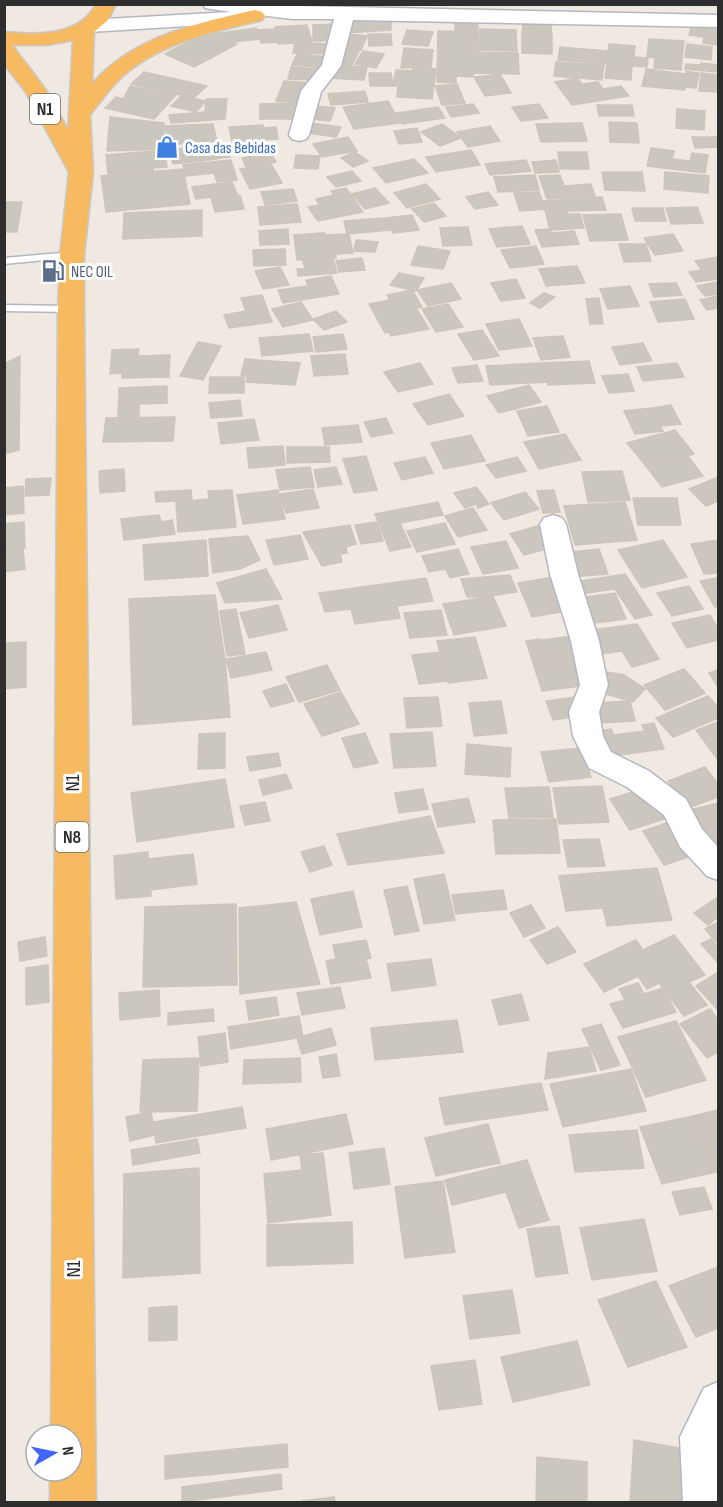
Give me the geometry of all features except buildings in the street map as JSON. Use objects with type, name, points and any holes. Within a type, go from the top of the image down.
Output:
[{"type":"highway","points":[[4,38],[40,40],[63,36],[86,28],[103,14],[106,4]]},
{"type":"highway","points":[[79,114],[121,67],[153,48],[205,27],[255,16]]},
{"type":"highway","name":"N1","points":[[73,1503],[71,309],[72,255],[81,172],[79,114],[86,28]]},
{"type":"highway","name":"N1","points":[[4,49],[35,90],[81,172]]},
{"type":"street","points":[[212,4],[293,13],[345,14],[464,10],[718,21]]},
{"type":"street","points":[[86,28],[293,13]]},
{"type":"street","points":[[299,135],[311,91],[331,66],[345,14]]},
{"type":"street","points":[[553,524],[564,574],[585,641],[594,685],[584,712],[588,736],[600,760],[638,779],[675,807],[691,838],[718,867]]},
{"type":"street","points":[[704,1503],[700,1437],[718,1402]]},
{"type":"lane","points":[[4,261],[72,255]]},
{"type":"lane","points":[[4,308],[71,309]]},
{"type":"place","name":"Casa das Bebidas","points":[[167,147]]},
{"type":"place","name":"NEC OIL","points":[[53,271]]}]
